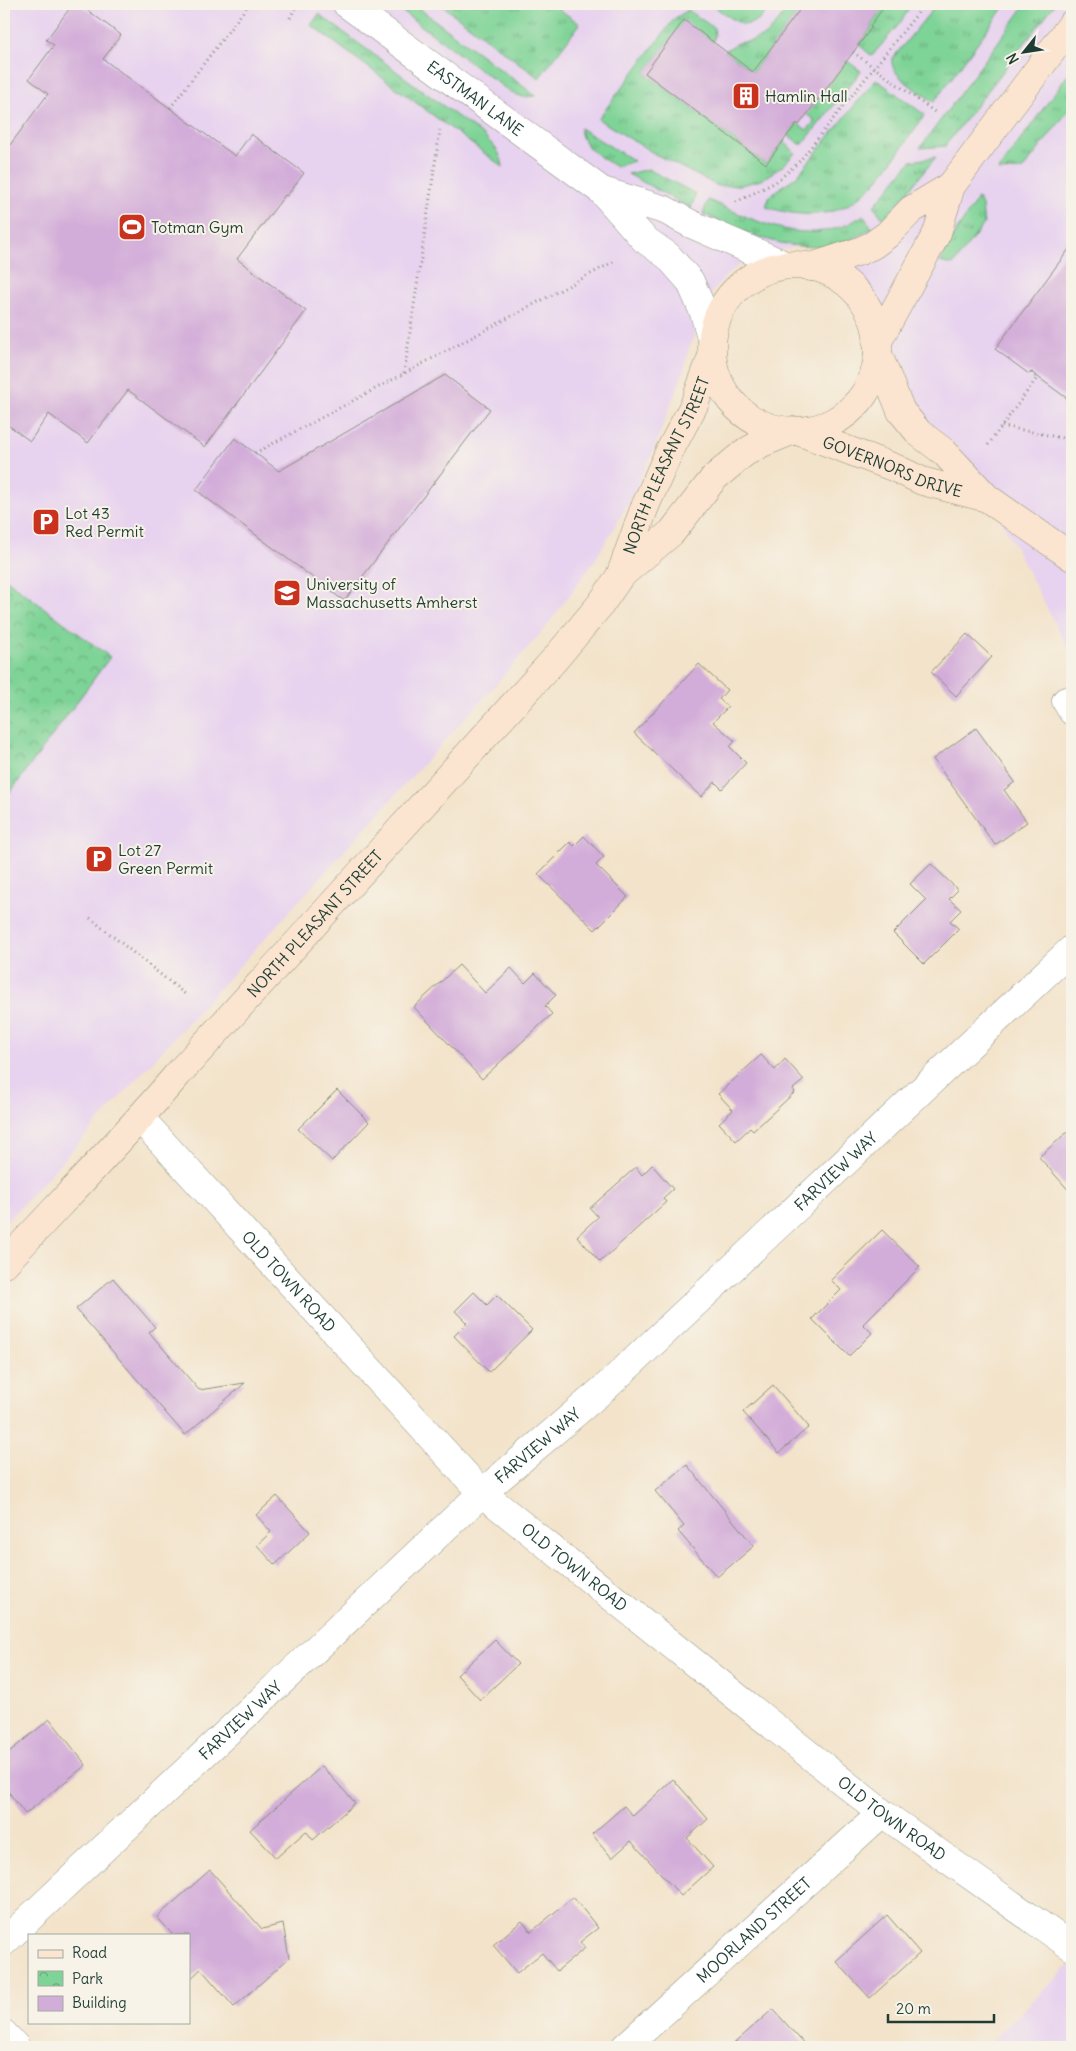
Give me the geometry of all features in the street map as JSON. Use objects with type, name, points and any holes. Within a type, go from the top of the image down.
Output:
[{"type":"main road","points":[[951,186],[911,210],[888,234],[873,245],[860,251],[757,274],[735,290],[720,313],[712,348],[717,377],[727,396],[741,412],[759,424],[795,432],[838,420],[858,403],[872,380],[878,349],[937,233],[951,186],[1072,24]]},
{"type":"main road","points":[[798,266],[828,272],[847,284],[863,301],[873,321],[878,349]]},
{"type":"main road","name":"NORTH PLEASANT STREET","points":[[4,1264],[140,1118],[555,658],[600,605],[620,576],[644,509],[669,452],[694,405],[712,348]]},
{"type":"main road","name":"GOVERNORS DRIVE","points":[[878,349],[901,411],[918,433],[944,452],[987,498],[1072,557]]},
{"type":"main road","name":"GOVERNORS DRIVE","points":[[795,432],[895,468],[922,482],[987,498]]},
{"type":"main road","name":"NORTH PLEASANT STREET","points":[[620,576],[672,532],[714,478],[744,453],[762,443],[795,432]]},
{"type":"street","name":"EASTMAN LANE","points":[[347,4],[602,192],[644,239],[668,256],[690,282],[704,313],[712,348]]},
{"type":"street","name":"EASTMAN LANE","points":[[602,192],[665,210],[691,224],[798,266]]},
{"type":"street","name":"FARVIEW WAY","points":[[4,1942],[482,1493],[607,1386],[1072,949]]},
{"type":"street","name":"OLD TOWN ROAD","points":[[140,1118],[482,1493],[882,1813],[1072,1947]]},
{"type":"street","name":"MOORLAND STREET","points":[[625,2047],[882,1813]]},
{"type":"street","points":[[4,2034],[16,2047]]},
{"type":"path","points":[[170,108],[249,4]]},
{"type":"path","points":[[290,18],[296,4]]},
{"type":"path","points":[[736,202],[776,182],[798,163],[925,4]]},
{"type":"path","points":[[853,52],[936,113]]},
{"type":"path","points":[[404,374],[440,130]]},
{"type":"path","points":[[255,453],[615,261]]},
{"type":"path","points":[[988,445],[1037,378],[1031,372]]},
{"type":"path","points":[[1002,426],[1072,440]]},
{"type":"path","points":[[90,918],[185,994]]},
{"type":"shaded area","name":"University of Massachusetts Amherst","points":[[4,4],[1072,4],[1072,656],[1002,522],[958,447],[933,430],[911,401],[877,299],[872,292],[855,274],[815,247],[795,247],[769,253],[737,266],[713,291],[689,348],[684,370],[653,451],[632,497],[595,560],[547,626],[4,1225]]},
{"type":"shaded area","points":[[1072,1963],[1072,2047],[985,2047]]},
{"type":"green space","points":[[392,4],[413,4],[536,96],[523,97],[510,92]]},
{"type":"green space","points":[[440,4],[552,4],[580,24],[539,78]]},
{"type":"green space","points":[[711,4],[772,4],[758,21],[744,25],[730,18]]},
{"type":"green space","points":[[792,4],[803,6],[753,72],[725,51],[737,43],[751,41],[764,36]]},
{"type":"green space","points":[[886,4],[912,4],[900,23],[872,56],[859,45]]},
{"type":"green space","points":[[937,4],[1006,4],[934,102],[895,71],[892,59]]},
{"type":"green space","points":[[1026,4],[1055,4],[945,146],[920,148]]},
{"type":"green space","points":[[688,10],[714,28],[713,42],[684,21],[645,73],[766,164],[784,141],[795,153],[784,165],[761,180],[741,185],[718,186],[655,154],[598,119],[675,18]]},
{"type":"green space","points":[[319,14],[484,136],[499,153],[503,167],[311,25]]},
{"type":"green space","points":[[847,61],[861,71],[803,144],[800,144],[788,135],[797,123],[807,130],[815,121],[805,113]]},
{"type":"green space","points":[[1072,69],[1072,106],[1025,167],[1021,170],[998,171]]},
{"type":"green space","points":[[876,79],[925,115],[878,179],[862,195],[844,207],[823,213],[797,214],[766,207],[769,196],[797,176]]},
{"type":"green space","points":[[580,128],[634,161],[616,167],[588,147],[581,135]]},
{"type":"green space","points":[[936,157],[883,219],[874,206],[911,161]]},
{"type":"green space","points":[[648,169],[696,194],[691,208],[628,174]]},
{"type":"green space","points":[[978,198],[982,206],[984,224],[953,265],[940,262],[955,233]]},
{"type":"green space","points":[[708,200],[757,221],[791,230],[825,231],[846,225],[863,215],[872,228],[850,239],[829,245],[808,247],[787,244],[745,232],[703,214]]},
{"type":"green space","points":[[4,578],[110,657],[4,801]]},
{"type":"building","name":"Totman Gym","points":[[73,4],[79,4],[121,35],[103,59],[235,156],[251,134],[304,173],[237,259],[306,311],[205,447],[128,390],[88,443],[49,414],[30,441],[4,422],[4,153],[48,94],[29,79],[54,45],[46,40]]},
{"type":"building","name":"Hamlin Hall","points":[[804,4],[886,4],[870,26],[872,27],[799,125],[797,123],[766,164],[645,73],[684,20],[753,72]]},
{"type":"building","points":[[1072,245],[1072,402],[995,349]]},
{"type":"building","points":[[445,375],[490,409],[344,601],[196,490],[235,438],[279,471]]},
{"type":"building","points":[[967,634],[992,657],[956,696],[931,672]]},
{"type":"building","points":[[699,664],[727,690],[719,699],[728,707],[713,722],[735,741],[730,747],[746,763],[722,789],[715,782],[701,797],[634,733]]},
{"type":"building","points":[[976,728],[1015,782],[1004,790],[1027,822],[995,845],[933,759]]},
{"type":"building","points":[[584,836],[604,857],[596,865],[628,897],[595,930],[538,874],[570,842],[574,846]]},
{"type":"building","points":[[931,864],[958,890],[949,899],[961,910],[950,921],[959,929],[924,964],[893,933],[926,900],[910,884]]},
{"type":"building","points":[[459,965],[485,993],[511,968],[525,983],[535,973],[556,995],[545,1006],[552,1014],[482,1079],[414,1007]]},
{"type":"building","points":[[761,1055],[775,1070],[785,1059],[804,1080],[793,1089],[795,1092],[753,1131],[750,1128],[736,1141],[719,1123],[733,1110],[718,1094]]},
{"type":"building","points":[[337,1090],[369,1122],[332,1161],[298,1129]]},
{"type":"building","points":[[1072,1128],[1072,1194],[1039,1157]]},
{"type":"building","points":[[652,1165],[673,1189],[663,1198],[666,1202],[600,1262],[577,1236],[598,1217],[590,1208],[636,1167],[642,1175]]},
{"type":"building","points":[[882,1230],[920,1267],[863,1324],[872,1333],[849,1356],[812,1319],[841,1290],[831,1280]]},
{"type":"building","points":[[113,1278],[155,1327],[149,1332],[199,1390],[245,1383],[185,1435],[76,1309]]},
{"type":"building","points":[[474,1292],[487,1305],[497,1295],[532,1330],[489,1372],[454,1336],[467,1323],[455,1311]]},
{"type":"building","points":[[773,1385],[809,1427],[779,1453],[743,1412]]},
{"type":"building","points":[[687,1465],[754,1546],[717,1577],[678,1531],[684,1526],[655,1491]]},
{"type":"building","points":[[277,1496],[310,1532],[275,1565],[257,1545],[271,1532],[256,1515]]},
{"type":"building","points":[[495,1640],[518,1664],[480,1700],[457,1675]]},
{"type":"building","points":[[50,1719],[86,1765],[25,1814],[4,1786],[4,1756]]},
{"type":"building","points":[[322,1766],[355,1803],[313,1840],[306,1831],[276,1858],[250,1830]]},
{"type":"building","points":[[673,1779],[708,1819],[687,1838],[713,1867],[681,1896],[631,1841],[612,1858],[592,1834],[624,1806],[633,1816]]},
{"type":"building","points":[[210,1870],[262,1929],[283,1924],[289,1958],[234,2007],[201,1969],[190,1979],[190,1934],[172,1934],[157,1917]]},
{"type":"building","points":[[573,1897],[598,1928],[580,1942],[585,1948],[557,1971],[542,1953],[517,1973],[493,1945],[522,1921],[531,1932]]},
{"type":"building","points":[[887,1915],[920,1953],[870,1998],[836,1961]]},
{"type":"building","points":[[773,2009],[807,2047],[730,2047]]},
{"type":"place","name":"Hamlin Hall","points":[[746,96]]},
{"type":"place","name":"Totman Gym","points":[[132,227]]},
{"type":"place","name":"Lot 43 Red Permit","points":[[46,522]]},
{"type":"place","name":"University of Massachusetts Amherst","points":[[287,593]]},
{"type":"place","name":"Lot 27 Green Permit","points":[[99,859]]}]
